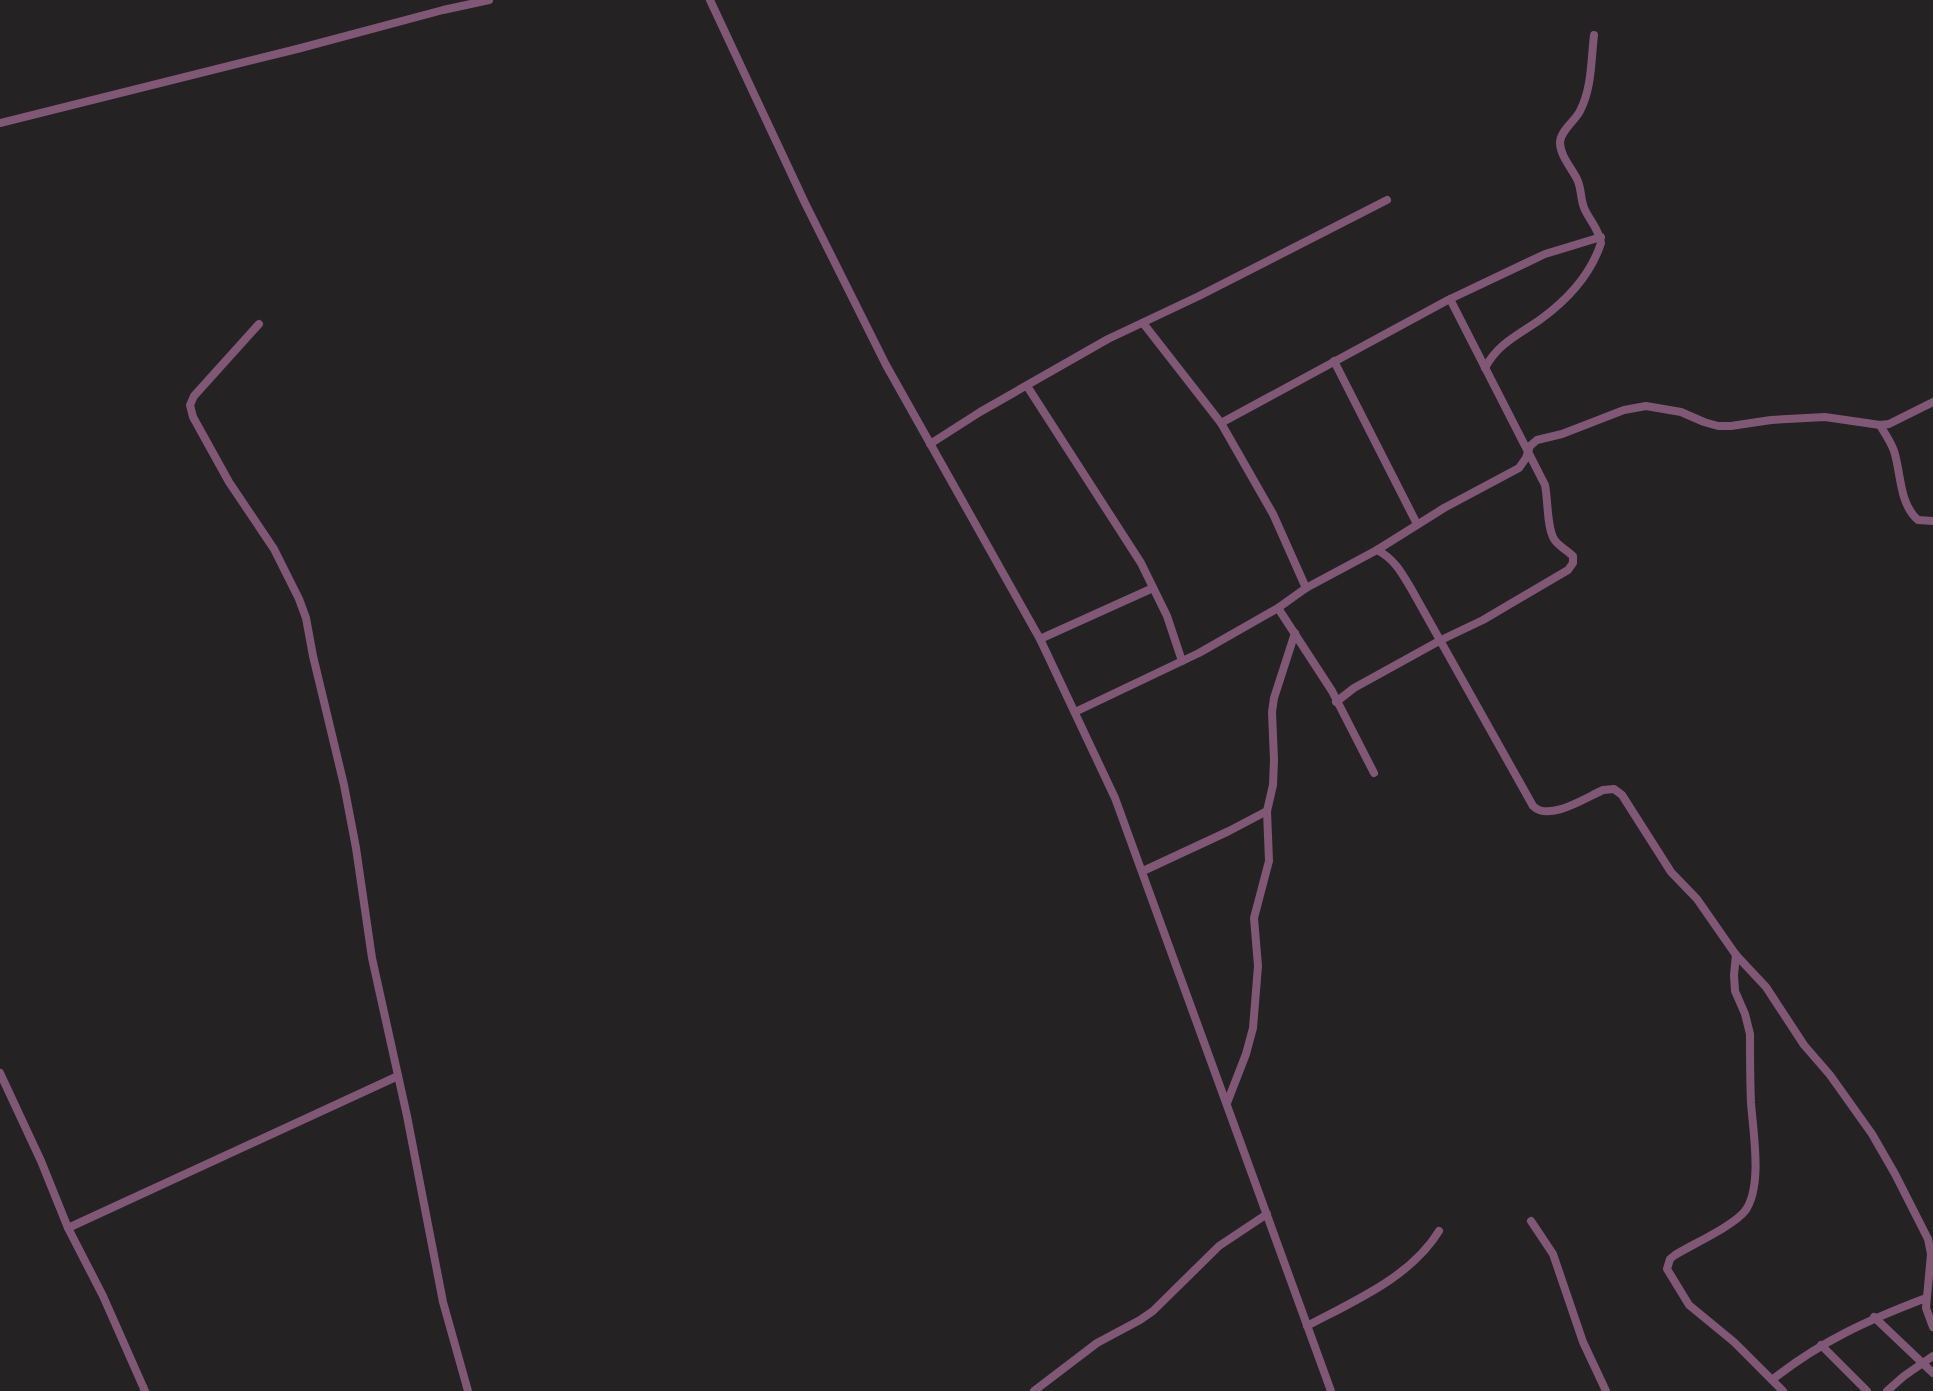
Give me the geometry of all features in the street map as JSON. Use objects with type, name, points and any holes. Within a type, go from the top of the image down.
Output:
[{"type":"street","points":[[0,123],[489,0]]},
{"type":"street","points":[[710,0],[805,203],[886,365],[1040,639],[1115,798],[1331,1391]]},
{"type":"street","points":[[1485,368],[1502,345],[1542,318],[1582,280],[1600,247],[1600,237],[1585,210],[1580,185],[1562,151],[1560,141],[1583,104],[1588,88],[1594,34]]},
{"type":"street","points":[[930,444],[980,412],[1108,339],[1387,200]]},
{"type":"street","points":[[1221,423],[1450,299],[1545,254],[1600,237]]},
{"type":"street","points":[[1336,702],[1354,688],[1441,640],[1484,620],[1568,570],[1573,563],[1573,555],[1555,541],[1551,533],[1545,485],[1450,299]]},
{"type":"street","points":[[1143,323],[1221,423],[1273,514],[1306,588]]},
{"type":"street","points":[[259,324],[194,396],[190,405],[197,425],[229,482],[274,549],[306,618],[344,785],[372,958],[443,1302],[468,1391]]},
{"type":"street","points":[[1334,361],[1417,524]]},
{"type":"street","points":[[1027,386],[1141,563],[1167,616],[1182,661]]},
{"type":"street","points":[[1075,712],[1182,661],[1278,608],[1306,588],[1377,550],[1417,524],[1519,468],[1533,442],[1541,438],[1562,434],[1624,410],[1646,406],[1681,412],[1704,423],[1718,426],[1825,417],[1880,425],[1889,424],[1933,402]]},
{"type":"street","points":[[1880,425],[1893,448],[1900,481],[1911,511],[1918,520],[1933,521]]},
{"type":"street","points":[[1377,550],[1388,555],[1396,564],[1533,806],[1538,810],[1550,812],[1609,788],[1617,791],[1639,820],[1671,872],[1697,899],[1736,954],[1766,987],[1804,1045],[1830,1075],[1872,1134],[1928,1239],[1931,1254],[1926,1298],[1928,1316],[1933,1327]]},
{"type":"street","points":[[1040,639],[1153,588]]},
{"type":"street","points":[[1278,608],[1336,702],[1374,773]]},
{"type":"street","points":[[1227,1103],[1246,1054],[1253,1028],[1258,966],[1254,918],[1269,861],[1267,811],[1273,785],[1272,712],[1274,698],[1295,633]]},
{"type":"street","points":[[1143,871],[1267,811]]},
{"type":"street","points":[[1736,954],[1735,991],[1745,1014],[1750,1034],[1751,1102],[1755,1154],[1751,1200],[1736,1219],[1670,1259],[1667,1269],[1689,1305],[1734,1342],[1783,1391]]},
{"type":"street","points":[[0,1072],[41,1161],[68,1228],[103,1296],[145,1391]]},
{"type":"street","points":[[68,1228],[398,1076]]},
{"type":"street","points":[[1034,1391],[1091,1347],[1153,1311],[1219,1246],[1267,1214]]},
{"type":"street","points":[[1530,1221],[1553,1254],[1583,1342],[1606,1391]]},
{"type":"street","points":[[1307,1326],[1383,1284],[1420,1256],[1439,1231]]},
{"type":"street","points":[[1772,1380],[1821,1345],[1874,1317],[1926,1298]]},
{"type":"street","points":[[1874,1317],[1933,1373]]},
{"type":"street","points":[[1821,1345],[1867,1391]]},
{"type":"street","points":[[1887,1391],[1933,1356]]}]
